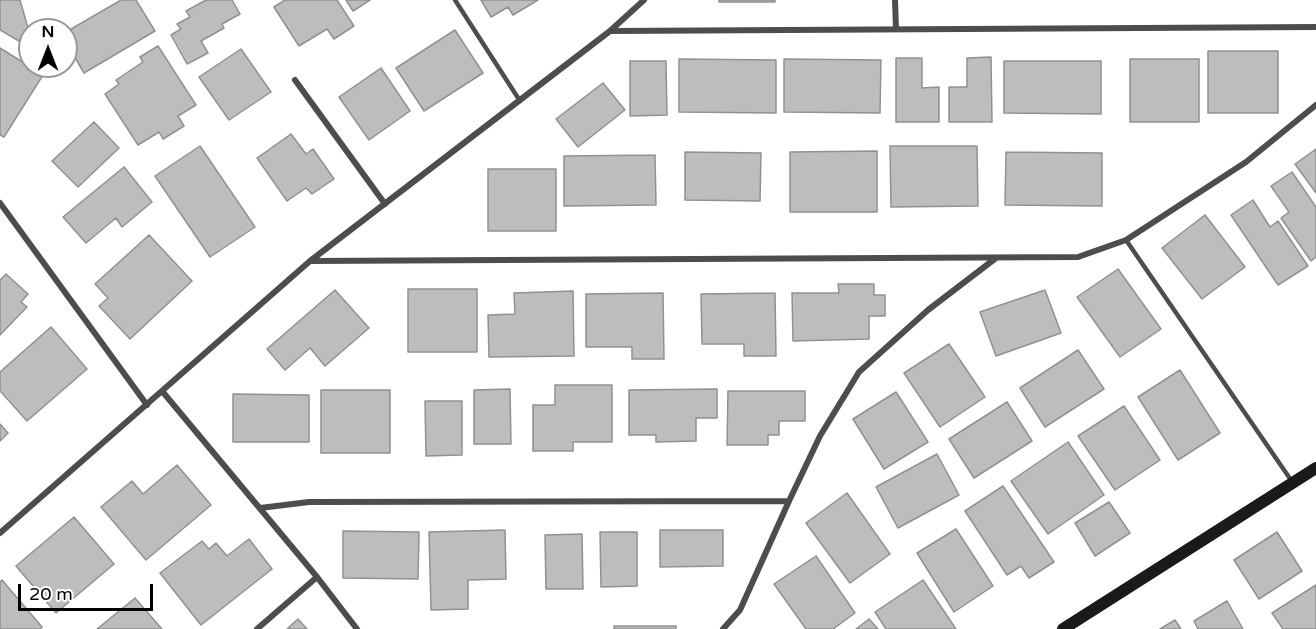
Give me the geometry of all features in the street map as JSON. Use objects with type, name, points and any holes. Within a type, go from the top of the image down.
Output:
[{"type":"street","points":[[0,533],[310,261],[610,31],[644,0]]},
{"type":"street","points":[[895,0],[896,29]]},
{"type":"street","points":[[610,31],[1316,27]]},
{"type":"street","points":[[295,80],[385,204]]},
{"type":"street","points":[[310,261],[1078,257],[1126,240],[1246,162],[1316,105]]},
{"type":"street","points":[[0,203],[147,405]]},
{"type":"street","points":[[0,219],[7,213]]},
{"type":"street","points":[[723,629],[740,610],[820,436],[859,372],[928,310],[996,258]]},
{"type":"street","points":[[162,392],[317,577],[357,629]]},
{"type":"street","points":[[1064,629],[1316,468]]},
{"type":"street","points":[[260,508],[309,502],[789,501]]},
{"type":"street","points":[[257,629],[317,577]]},
{"type":"lane","points":[[455,0],[520,101]]},
{"type":"lane","points":[[1126,240],[1293,483]]},
{"type":"building","points":[[0,0],[20,0],[25,18],[18,18],[18,40],[0,30]]},
{"type":"building","points":[[121,0],[136,0],[155,31],[84,73],[78,63],[78,25]]},
{"type":"building","points":[[206,0],[232,0],[240,14],[222,24],[224,28],[201,41],[208,53],[187,64],[171,35],[181,29],[177,24],[190,17],[186,11]]},
{"type":"building","points":[[285,0],[337,0],[354,26],[334,39],[327,29],[299,46],[274,7]]},
{"type":"building","points":[[346,0],[370,0],[353,11]]},
{"type":"building","points":[[481,0],[538,0],[513,15],[508,7],[491,17]]},
{"type":"building","points":[[719,0],[775,0],[775,2],[719,2]]},
{"type":"building","points":[[455,30],[483,73],[424,111],[396,68]]},
{"type":"building","points":[[158,46],[196,105],[178,116],[184,126],[163,139],[159,132],[138,145],[105,94],[119,84],[116,80],[143,62],[140,57]]},
{"type":"building","points":[[0,48],[18,59],[18,78],[41,78],[4,137],[0,135]]},
{"type":"building","points":[[241,49],[271,92],[229,120],[199,77]]},
{"type":"building","points":[[1208,51],[1278,51],[1278,113],[1208,113]]},
{"type":"building","points":[[991,57],[992,122],[949,122],[949,87],[967,87],[967,58]]},
{"type":"building","points":[[896,58],[922,58],[922,88],[939,87],[939,122],[896,122]]},
{"type":"building","points":[[679,59],[776,60],[776,113],[679,112]]},
{"type":"building","points":[[784,59],[881,60],[880,113],[784,112]]},
{"type":"building","points":[[1130,59],[1199,59],[1199,122],[1130,122]]},
{"type":"building","points":[[630,61],[666,61],[667,115],[630,116]]},
{"type":"building","points":[[1004,61],[1101,61],[1101,114],[1004,113]]},
{"type":"building","points":[[381,68],[410,111],[369,140],[339,97]]},
{"type":"building","points":[[603,83],[625,110],[578,147],[556,119]]},
{"type":"building","points":[[94,122],[119,148],[78,187],[52,161]]},
{"type":"building","points":[[291,134],[306,154],[313,149],[334,179],[312,194],[306,188],[287,201],[257,158]]},
{"type":"building","points":[[200,146],[255,227],[210,257],[155,176]]},
{"type":"building","points":[[890,146],[977,146],[978,206],[891,207]]},
{"type":"building","points":[[1316,149],[1316,193],[1295,164]]},
{"type":"building","points":[[877,151],[877,212],[790,212],[790,152]]},
{"type":"building","points":[[685,152],[761,153],[760,201],[685,200]]},
{"type":"building","points":[[1006,152],[1102,153],[1102,206],[1005,205]]},
{"type":"building","points":[[655,155],[656,205],[564,206],[564,156]]},
{"type":"building","points":[[124,167],[152,202],[122,227],[116,218],[86,243],[63,217]]},
{"type":"building","points":[[488,169],[556,169],[556,231],[488,231]]},
{"type":"building","points":[[1292,172],[1316,207],[1316,257],[1311,261],[1281,218],[1289,212],[1271,186]]},
{"type":"building","points":[[1253,200],[1270,227],[1278,221],[1308,266],[1278,285],[1231,215]]},
{"type":"building","points":[[1205,215],[1245,267],[1202,299],[1162,248]]},
{"type":"building","points":[[149,235],[192,281],[130,339],[99,306],[108,298],[95,284]]},
{"type":"building","points":[[1118,269],[1161,329],[1120,357],[1077,297]]},
{"type":"building","points":[[6,274],[28,294],[21,302],[27,307],[0,335],[0,280]]},
{"type":"building","points":[[838,284],[874,284],[874,295],[885,295],[885,316],[869,316],[869,339],[793,341],[792,293],[839,293]]},
{"type":"building","points":[[408,289],[477,289],[477,352],[408,352]]},
{"type":"building","points":[[335,290],[369,328],[325,366],[310,348],[285,370],[267,349]]},
{"type":"building","points":[[1045,290],[1061,333],[996,356],[980,312]]},
{"type":"building","points":[[573,291],[574,356],[489,357],[488,315],[515,314],[514,293]]},
{"type":"building","points":[[663,293],[664,359],[632,359],[632,347],[586,347],[586,294]]},
{"type":"building","points":[[775,293],[776,356],[744,356],[744,344],[702,344],[701,294]]},
{"type":"building","points":[[51,327],[87,369],[27,421],[0,391],[0,372]]},
{"type":"building","points":[[949,344],[985,397],[940,427],[904,373]]},
{"type":"building","points":[[1078,350],[1104,389],[1045,427],[1020,388]]},
{"type":"building","points":[[1180,370],[1220,433],[1178,460],[1138,397]]},
{"type":"building","points":[[555,385],[612,385],[612,442],[573,442],[573,451],[533,451],[533,405],[555,405]]},
{"type":"building","points":[[510,389],[511,444],[474,444],[474,390]]},
{"type":"building","points":[[717,389],[717,418],[696,418],[696,441],[656,442],[656,435],[629,435],[629,390]]},
{"type":"building","points":[[321,390],[390,390],[390,453],[321,453]]},
{"type":"building","points":[[728,391],[805,391],[805,421],[779,421],[779,435],[768,435],[768,445],[727,445]]},
{"type":"building","points":[[896,392],[928,442],[884,469],[853,419]]},
{"type":"building","points":[[233,394],[309,395],[309,442],[233,442]]},
{"type":"building","points":[[425,401],[462,401],[462,455],[426,456]]},
{"type":"building","points":[[1007,402],[1032,441],[974,478],[949,439]]},
{"type":"building","points":[[1124,406],[1160,460],[1115,490],[1078,436]]},
{"type":"building","points":[[0,424],[8,433],[0,441]]},
{"type":"building","points":[[1068,442],[1104,495],[1048,534],[1011,481]]},
{"type":"building","points":[[937,454],[959,495],[898,528],[876,487]]},
{"type":"building","points":[[177,465],[211,505],[146,560],[101,507],[132,481],[143,494]]},
{"type":"building","points":[[1003,486],[1054,562],[1029,578],[1021,566],[1007,575],[965,511]]},
{"type":"building","points":[[847,493],[890,554],[850,583],[806,523]]},
{"type":"building","points":[[1109,502],[1130,533],[1095,556],[1075,523]]},
{"type":"building","points":[[74,517],[114,564],[56,613],[16,566]]},
{"type":"building","points":[[956,529],[993,586],[954,612],[917,553]]},
{"type":"building","points":[[505,530],[506,579],[468,580],[468,609],[431,610],[429,532]]},
{"type":"building","points":[[660,530],[723,530],[723,566],[660,567]]},
{"type":"building","points":[[343,531],[419,532],[418,579],[343,578]]},
{"type":"building","points":[[600,532],[637,532],[637,586],[601,587]]},
{"type":"building","points":[[1277,532],[1302,571],[1259,599],[1234,560]]},
{"type":"building","points":[[582,534],[583,589],[546,589],[545,535]]},
{"type":"building","points":[[249,539],[272,569],[201,625],[160,573],[202,541],[209,549],[216,543],[227,556]]},
{"type":"building","points":[[816,556],[855,613],[833,629],[806,629],[774,584]]},
{"type":"building","points":[[2,580],[42,627],[40,629],[0,629],[0,582]]},
{"type":"building","points":[[923,580],[956,629],[886,629],[875,612]]},
{"type":"building","points":[[1316,585],[1316,629],[1283,629],[1272,613]]},
{"type":"building","points":[[135,598],[162,629],[97,629]]},
{"type":"building","points":[[1227,601],[1243,629],[1198,629],[1194,621]]},
{"type":"building","points":[[298,619],[307,629],[287,629]]},
{"type":"building","points":[[869,619],[878,629],[856,629]]},
{"type":"building","points":[[1175,620],[1181,629],[1160,629]]},
{"type":"building","points":[[614,626],[676,626],[676,629],[614,629]]}]
